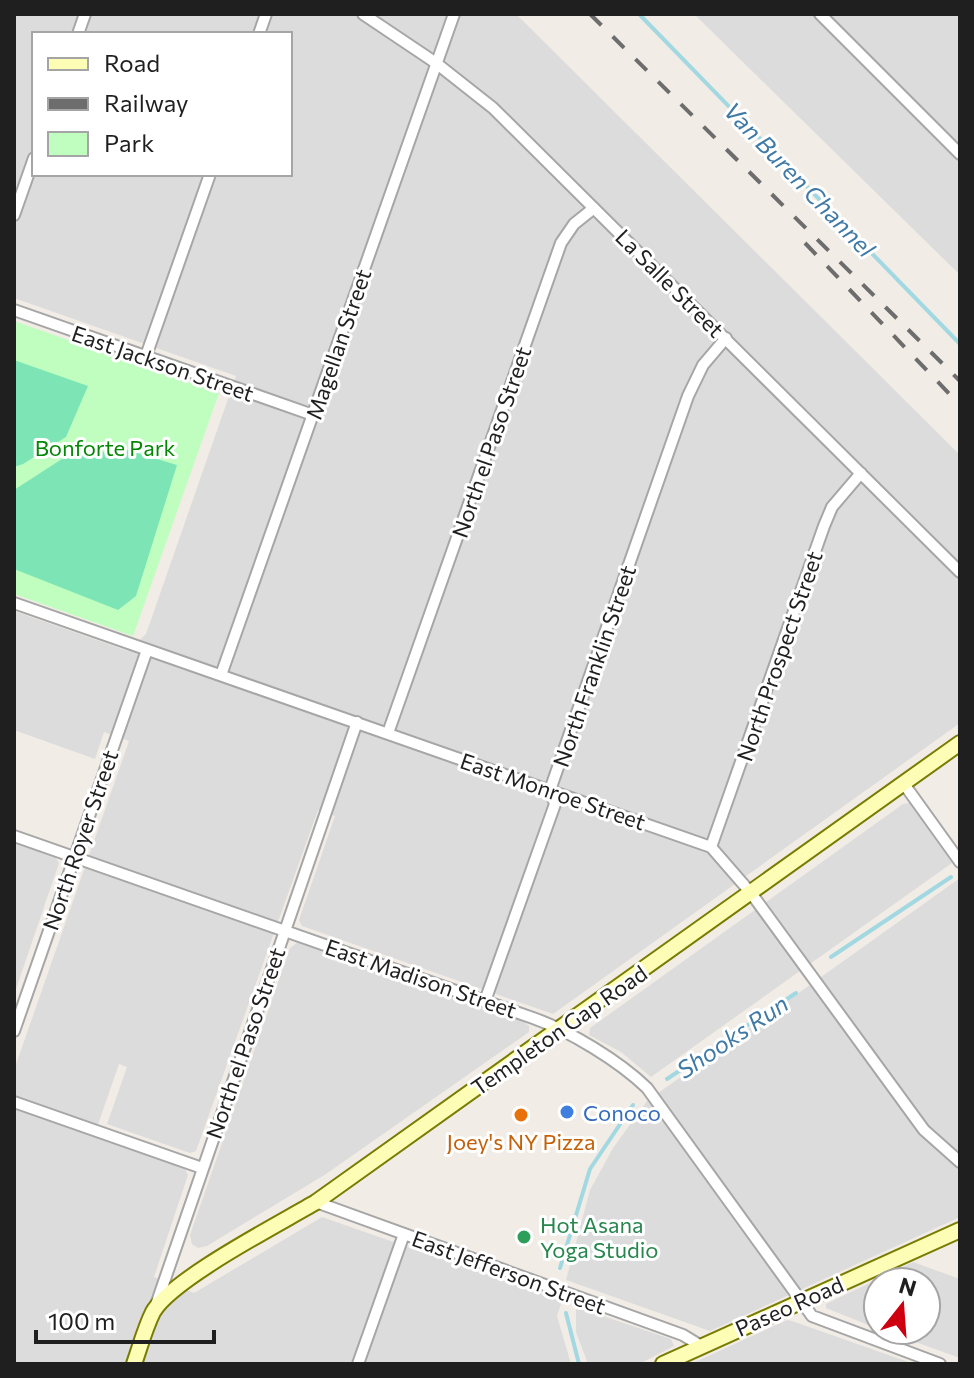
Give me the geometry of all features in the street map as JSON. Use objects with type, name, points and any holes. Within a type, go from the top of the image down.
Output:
[{"type":"street","name":"La Salle Street","points":[[363,14],[436,63],[493,108],[960,572]]},
{"type":"street","name":"Magellan Street","points":[[221,675],[454,14]]},
{"type":"street","points":[[820,14],[960,154]]},
{"type":"street","points":[[14,215],[32,164]]},
{"type":"street","points":[[146,356],[209,176]]},
{"type":"street","name":"North el Paso Street","points":[[388,733],[561,243],[574,224],[594,208]]},
{"type":"street","name":"East Jackson Street","points":[[14,310],[313,415]]},
{"type":"street","name":"North Franklin Street","points":[[485,1001],[555,804],[550,790],[695,378],[726,338]]},
{"type":"street","name":"North Prospect Street","points":[[711,847],[824,526],[837,499],[861,473]]},
{"type":"street","name":"East Monroe Street","points":[[14,603],[711,847],[751,893],[924,1130],[960,1162]]},
{"type":"street","name":"North Royer Street","points":[[14,1031],[147,650]]},
{"type":"street","name":"North el Paso Street","points":[[134,1364],[357,722]]},
{"type":"street","name":"Templeton Gap Road","points":[[154,1310],[203,1269],[316,1202],[960,743]]},
{"type":"street","points":[[904,784],[960,862]]},
{"type":"street","name":"East Madison Street","points":[[14,836],[561,1030],[621,1066],[647,1088],[812,1316],[940,1364]]},
{"type":"street","points":[[14,1102],[202,1168]]},
{"type":"street","name":"East Jefferson Street","points":[[316,1202],[683,1335],[701,1346]]},
{"type":"street","name":"Paseo Road","points":[[663,1364],[960,1230]]},
{"type":"street","points":[[358,1364],[404,1234]]},
{"type":"shaded area","points":[[14,14],[516,14],[960,455],[960,723],[553,1014],[302,926],[299,920],[335,816],[318,810],[196,1151],[190,1153],[107,1124],[127,1067],[119,1064],[94,1136],[185,1169],[188,1175],[154,1277],[194,1293],[322,1217],[562,1301],[557,1316],[571,1364],[14,1364],[14,1070],[129,741],[104,732],[95,759],[14,730],[14,611],[128,651],[146,634],[236,376],[14,298]]},
{"type":"shaded area","points":[[694,14],[960,14],[960,275]]},
{"type":"shaded area","points":[[909,803],[952,863],[651,1077],[621,1052],[589,1035],[590,1028],[903,804]]},
{"type":"shaded area","points":[[14,843],[55,857],[59,863],[14,995]]},
{"type":"shaded area","points":[[960,878],[960,1217],[710,1331],[566,1280],[590,1190],[613,1148],[647,1101]]},
{"type":"shaded area","points":[[298,942],[524,1022],[529,1026],[529,1032],[326,1174],[207,1246],[198,1248],[192,1244],[190,1235],[290,948]]},
{"type":"shaded area","points":[[942,1272],[960,1279],[960,1358],[927,1346],[942,1346]]},
{"type":"shaded area","points":[[862,1287],[862,1323],[826,1308],[826,1304]]},
{"type":"shaded area","points":[[576,1307],[671,1339],[674,1346],[639,1364],[588,1364],[576,1332]]},
{"type":"shaded area","points":[[787,1320],[914,1364],[691,1364]]},
{"type":"green space","name":"Bonforte Park","points":[[14,321],[219,393],[133,636],[14,594]]},
{"type":"green space","points":[[14,360],[88,386],[66,437],[14,467]]},
{"type":"green space","points":[[124,449],[177,465],[136,596],[118,610],[14,569],[14,490],[65,457]]},
{"type":"waterway","name":"Van Buren Channel","points":[[639,14],[960,344]]},
{"type":"waterway","name":"Shooks Run","points":[[831,957],[951,877]]},
{"type":"waterway","name":"Shooks Run","points":[[667,1079],[796,993]]},
{"type":"waterway","name":"Shooks Run","points":[[560,1268],[590,1169],[633,1105]]},
{"type":"waterway","name":"Shooks Run","points":[[566,1313],[579,1364]]},
{"type":"railway","points":[[590,14],[960,381]]},
{"type":"railway","points":[[805,243],[960,405]]},
{"type":"place","name":"Conoco","points":[[567,1112]]},
{"type":"place","name":"Joey's NY Pizza","points":[[521,1115]]},
{"type":"place","name":"Hot Asana Yoga Studio","points":[[524,1237]]}]
